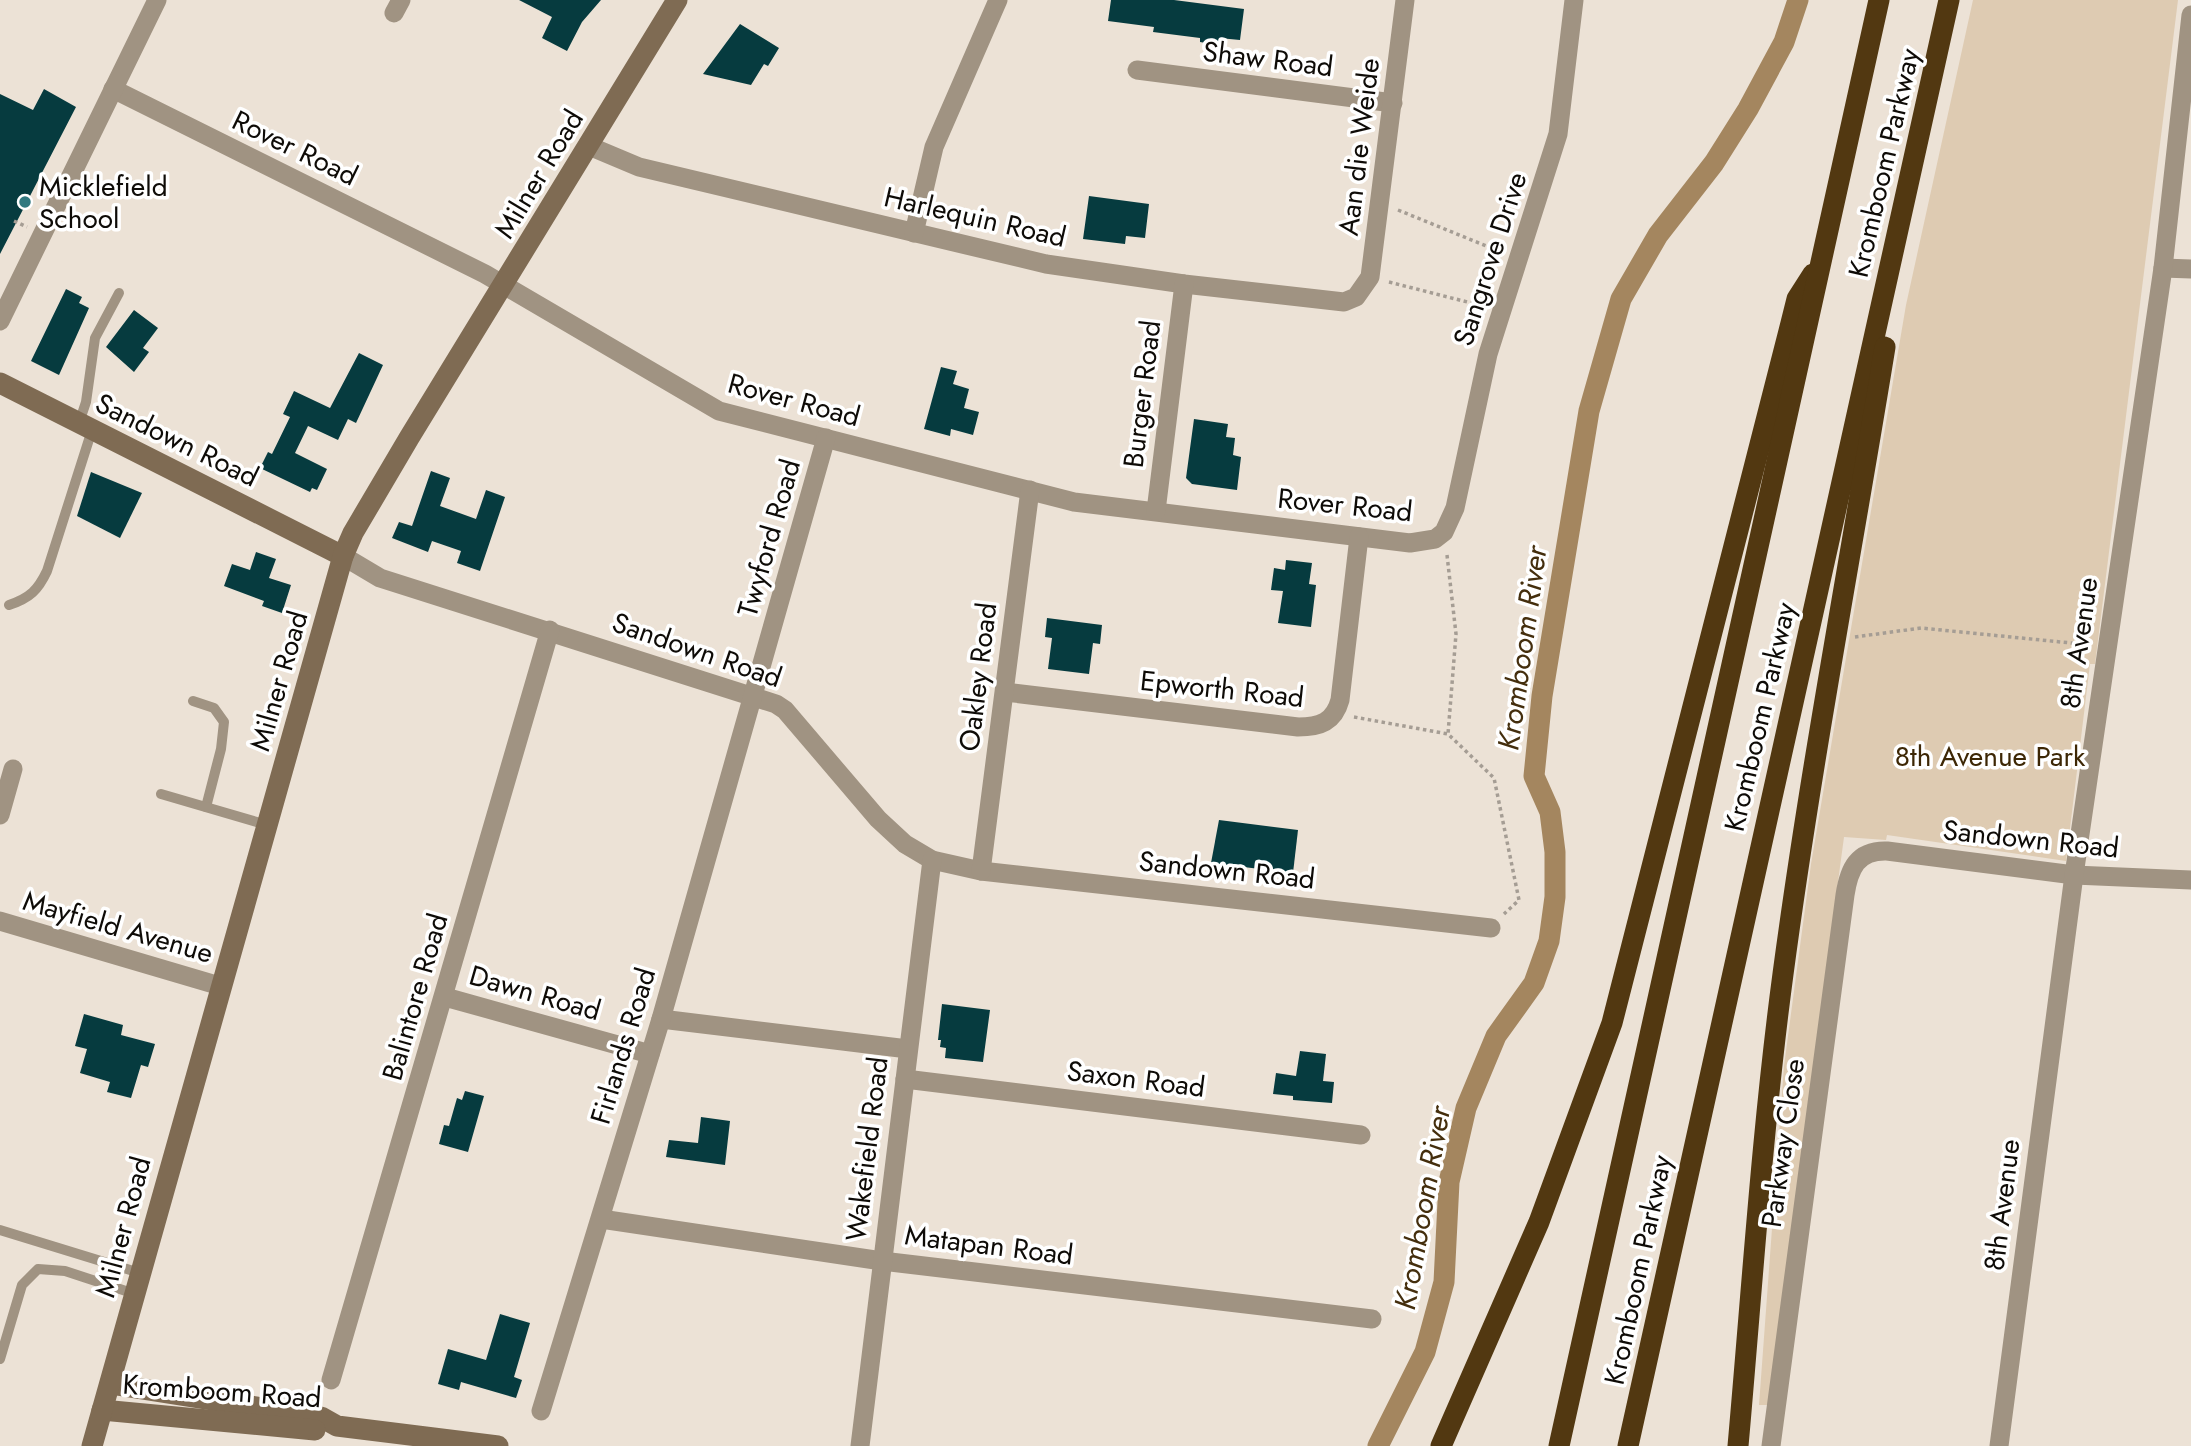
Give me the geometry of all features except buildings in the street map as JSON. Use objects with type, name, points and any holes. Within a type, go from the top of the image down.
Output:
[{"type":"highway","name":"Kromboom Parkway","points":[[1559,1446],[1879,0]]},
{"type":"highway","name":"Kromboom Parkway","points":[[1629,1446],[1949,0]]},
{"type":"highway","points":[[1738,1446],[1774,1050],[1807,807],[1921,128]]},
{"type":"highway","points":[[1441,1446],[1539,1222],[1612,1023],[1791,323],[1805,282],[1820,265]]},
{"type":"main road","name":"Milner Road","points":[[92,1446],[343,556],[353,533],[409,438],[677,0]]},
{"type":"main road","name":"Sandown Road","points":[[0,383],[343,556]]},
{"type":"main road","name":"Kromboom Road","points":[[110,1384],[321,1417],[337,1426]]},
{"type":"main road","name":"Kromboom Road","points":[[102,1410],[318,1431],[337,1426],[498,1446]]},
{"type":"street","points":[[0,321],[157,0]]},
{"type":"street","points":[[914,233],[933,147],[998,0]]},
{"type":"street","name":"Aan die Weide","points":[[1356,297],[1370,277],[1405,0]]},
{"type":"street","name":"Sangrove Drive","points":[[1444,532],[1455,508],[1488,354],[1558,134],[1574,0]]},
{"type":"street","name":"8th Avenue","points":[[1999,1446],[2074,875],[2163,268],[2191,15]]},
{"type":"street","name":"Shaw Road","points":[[1136,70],[1393,103]]},
{"type":"street","name":"Rover Road","points":[[113,89],[505,285],[719,411],[1073,502],[1410,543],[1435,539],[1444,532]]},
{"type":"street","name":"Harlequin Road","points":[[589,146],[639,167],[1046,264],[1325,301],[1344,302],[1356,297]]},
{"type":"street","points":[[2163,268],[2191,269]]},
{"type":"street","name":"Burger Road","points":[[1156,511],[1184,284]]},
{"type":"street","name":"Twyford Road","points":[[754,694],[826,438]]},
{"type":"street","name":"Oakley Road","points":[[981,871],[1030,490]]},
{"type":"street","name":"Epworth Road","points":[[1005,692],[1298,727],[1327,722],[1336,713],[1359,537]]},
{"type":"street","name":"Sandown Road","points":[[343,556],[380,578],[754,694],[785,710],[878,819],[905,844],[932,860],[981,871],[1491,928]]},
{"type":"street","name":"Balintore Road","points":[[331,1380],[550,630]]},
{"type":"street","name":"Firlands Road","points":[[541,1411],[661,1019],[754,694]]},
{"type":"street","points":[[0,815],[13,769]]},
{"type":"street","name":"Sandown Road","points":[[1866,854],[1887,851],[2074,875],[2191,880]]},
{"type":"street","name":"Parkway Close","points":[[1771,1446],[1845,895],[1853,864],[1866,854]]},
{"type":"street","name":"Wakefield Road","points":[[860,1446],[932,860]]},
{"type":"street","name":"Mayfield Avenue","points":[[0,921],[220,986]]},
{"type":"street","name":"Dawn Road","points":[[444,996],[650,1054]]},
{"type":"street","points":[[661,1019],[908,1049]]},
{"type":"street","name":"Saxon Road","points":[[905,1079],[1361,1135]]},
{"type":"street","name":"Matapan Road","points":[[601,1219],[881,1261],[1372,1319]]},
{"type":"lane","points":[[9,604],[26,599],[36,591],[47,570],[86,426],[86,402],[95,338],[119,293]]},
{"type":"lane","points":[[193,701],[214,708],[224,722],[221,749],[206,807]]},
{"type":"lane","points":[[161,794],[267,825]]},
{"type":"lane","points":[[0,1230],[137,1283]]},
{"type":"lane","points":[[0,1359],[22,1285],[38,1269],[137,1283]]},
{"type":"path","points":[[1380,202],[1519,260]]},
{"type":"path","points":[[1370,277],[1502,310]]},
{"type":"path","points":[[1444,532],[1456,634],[1448,734]]},
{"type":"path","points":[[1835,639],[1922,628],[2107,646]]},
{"type":"path","points":[[1336,713],[1448,734],[1494,778],[1519,900],[1491,928]]},
{"type":"green space","name":"8th Avenue Park","points":[[1973,0],[2178,0],[2095,664],[2090,664],[2066,861],[1887,835],[1886,840],[1844,837],[1768,1405],[1759,1405],[1784,1066],[1811,864],[1906,305]]},
{"type":"waterway","name":"Kromboom River","points":[[1378,1446],[1425,1352],[1444,1282],[1449,1182],[1466,1108],[1496,1036],[1534,983],[1549,941],[1555,897],[1555,852],[1550,812],[1534,776],[1542,696],[1589,411],[1621,299],[1658,235],[1714,163],[1748,109],[1784,42],[1798,0]]},
{"type":"place","name":"Micklefield School","points":[[25,202]]}]
